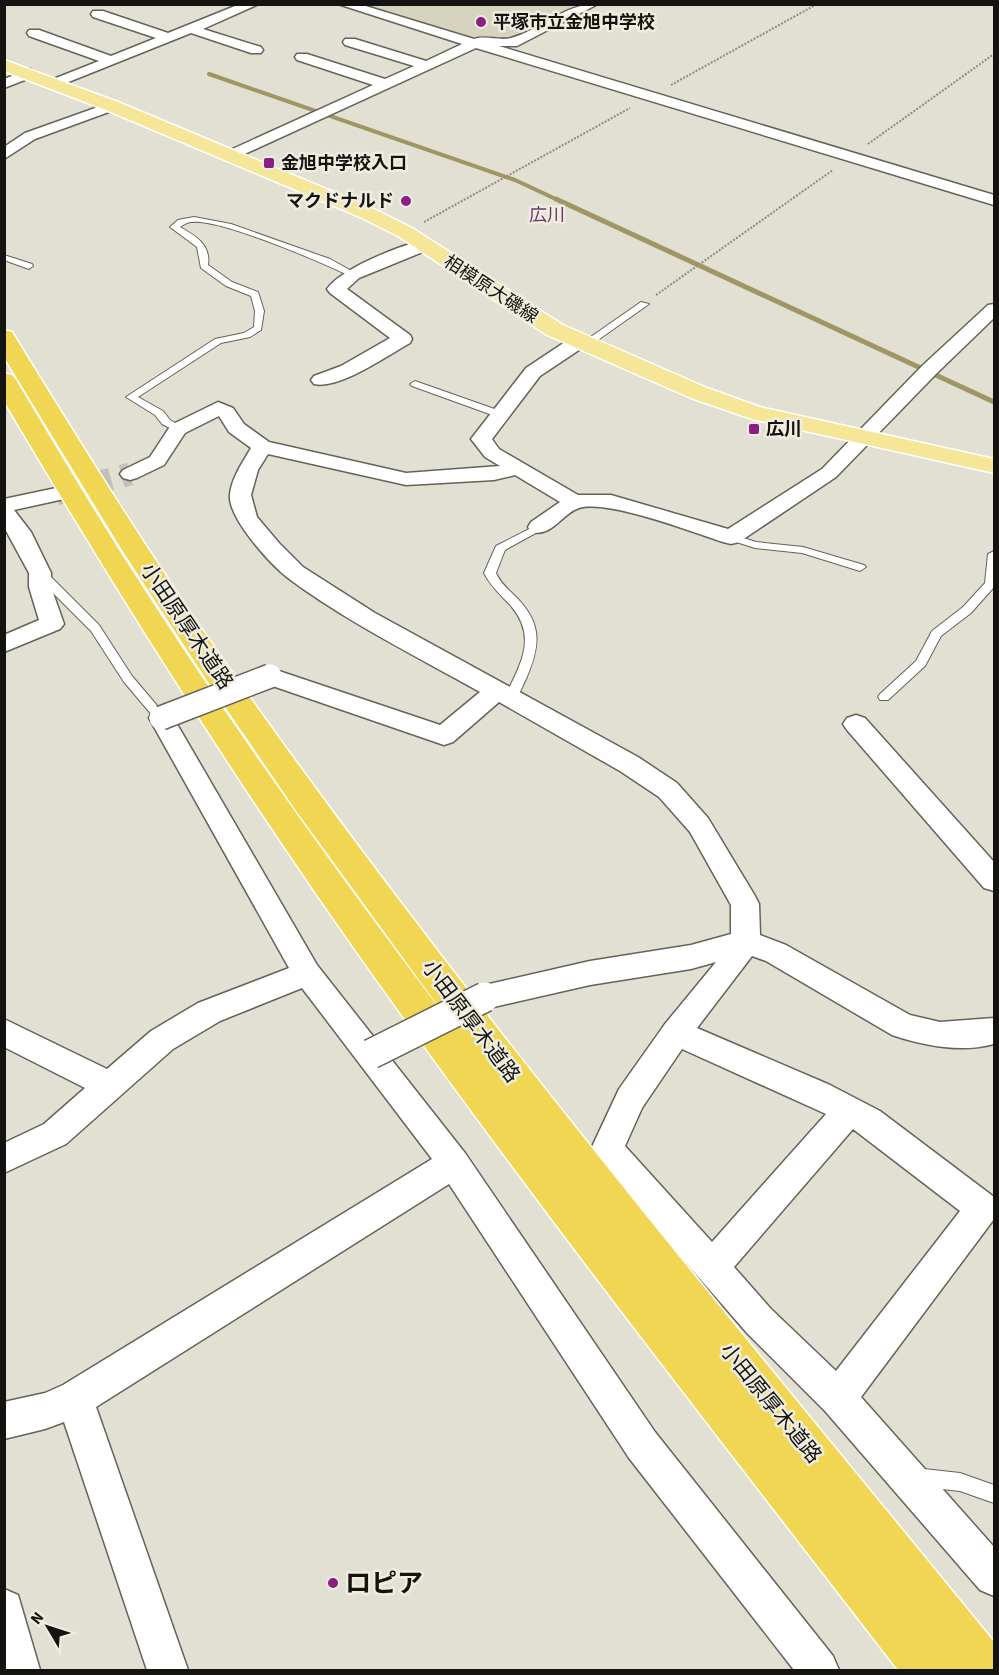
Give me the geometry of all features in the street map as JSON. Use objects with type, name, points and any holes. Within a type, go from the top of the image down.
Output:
[{"type":"highway","name":"小田原厚木道路","points":[[4,337],[88,475],[217,674],[385,909],[590,1177],[985,1671]]},
{"type":"highway","name":"小田原厚木道路","points":[[4,380],[62,480],[185,675],[356,923],[561,1198],[929,1671]]},
{"type":"main road","name":"相模原大磯線","points":[[4,65],[56,83],[367,213],[405,232],[514,305],[582,343],[699,393],[752,412],[994,466]]},
{"type":"street","points":[[56,83],[253,4]]},
{"type":"street","points":[[344,4],[648,98],[994,200]]},
{"type":"street","points":[[231,155],[480,40],[512,44],[592,4]]},
{"type":"street","points":[[98,15],[169,38]]},
{"type":"street","points":[[191,29],[256,50]]},
{"type":"street","points":[[34,33],[112,61]]},
{"type":"street","points":[[351,42],[426,65]]},
{"type":"street","points":[[302,57],[385,84]]},
{"type":"street","points":[[4,84],[30,73]]},
{"type":"street","points":[[4,154],[19,142],[112,106]]},
{"type":"street","points":[[15,127],[55,127]]},
{"type":"street","points":[[321,380],[348,370],[403,339],[336,290],[353,274],[424,245]]},
{"type":"street","points":[[582,343],[533,372],[481,440],[492,453],[574,502],[611,501],[731,537],[829,473],[994,309]]},
{"type":"street","points":[[130,474],[157,461],[178,429],[218,408],[226,412],[236,428],[262,447],[406,479],[494,474],[516,469]]},
{"type":"street","points":[[262,447],[248,470],[240,495],[247,519],[295,572],[358,612],[629,764],[668,790],[699,825],[745,904],[746,942],[736,958],[676,1033],[630,1099],[607,1149],[759,1321],[838,1398],[994,1576]]},
{"type":"street","points":[[4,506],[56,494]]},
{"type":"street","points":[[539,527],[574,502]]},
{"type":"street","points":[[4,512],[20,532],[40,573],[40,587],[51,624],[4,644]]},
{"type":"street","points":[[504,694],[444,736],[270,676],[162,718],[308,973],[454,1162],[642,1445],[819,1671]]},
{"type":"street","points":[[856,724],[994,880]]},
{"type":"street","points":[[371,1054],[485,997],[590,973],[691,957],[746,942],[776,953],[903,1026],[940,1035],[986,1034],[994,1031]]},
{"type":"street","points":[[4,1159],[55,1134],[162,1040],[209,1012],[308,973]]},
{"type":"street","points":[[4,1032],[110,1086]]},
{"type":"street","points":[[676,1033],[819,1095],[869,1121],[982,1208],[838,1398]]},
{"type":"street","points":[[711,1268],[849,1111]]},
{"type":"street","points":[[4,1421],[45,1412],[75,1399],[454,1162]]},
{"type":"street","points":[[75,1399],[167,1671]]},
{"type":"street","points":[[4,1609],[20,1671]]},
{"type":"lane","points":[[178,429],[166,422],[159,413],[131,397],[218,341],[247,335],[258,328],[260,317],[255,294],[229,284],[204,266],[206,256],[199,242],[174,227],[181,222],[194,219],[228,226],[327,261],[353,274]]},
{"type":"lane","points":[[4,256],[29,266]]},
{"type":"lane","points":[[582,343],[644,304]]},
{"type":"lane","points":[[415,384],[499,414]]},
{"type":"lane","points":[[504,694],[526,663],[533,634],[528,618],[495,584],[490,573],[500,548],[539,527]]},
{"type":"lane","points":[[731,537],[755,545],[803,550],[860,567]]},
{"type":"lane","points":[[884,697],[921,663],[936,634],[967,610],[992,584],[994,554]]},
{"type":"lane","points":[[40,573],[95,627],[128,679],[162,718]]},
{"type":"lane","points":[[907,1476],[960,1482],[994,1494]]},
{"type":"path","points":[[405,232],[818,4]]},
{"type":"path","points":[[644,304],[852,158],[994,54]]},
{"type":"shaded area","name":"平塚市立金旭中学校","points":[[355,5],[585,5],[512,41],[470,39]]},
{"type":"waterway","points":[[209,74],[515,180],[560,201]]},
{"type":"waterway","points":[[556,199],[994,402]]},
{"type":"tunnel","points":[[56,494],[130,474]]},
{"type":"place","name":"平塚市立金旭中学校","points":[[481,22]]},
{"type":"place","name":"金旭中学校入口","points":[[269,163]]},
{"type":"place","name":"マクドナルド","points":[[406,201]]},
{"type":"place","name":"広川","points":[[754,429]]},
{"type":"place","name":"ロピア","points":[[333,1583]]},
{"type":"district","name":"広川","points":[[547,215]]}]
